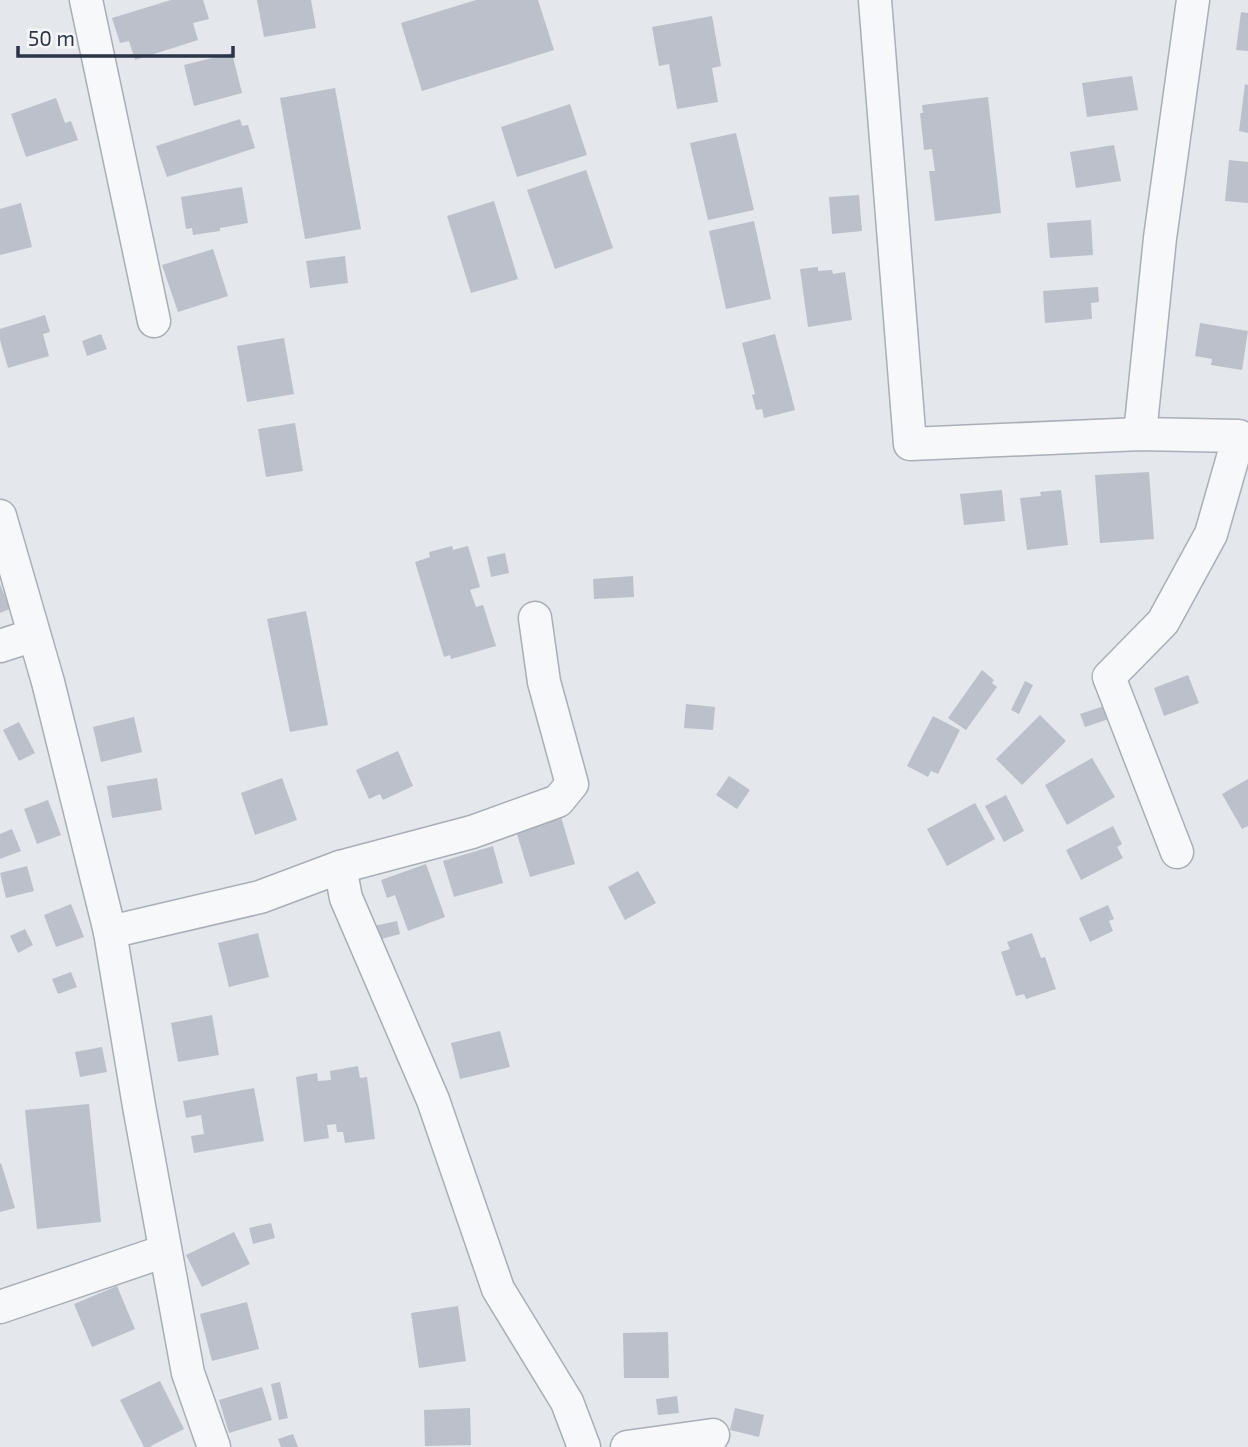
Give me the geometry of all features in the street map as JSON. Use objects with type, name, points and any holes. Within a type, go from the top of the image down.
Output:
[{"type":"street","points":[[86,0],[154,321]]},
{"type":"street","points":[[875,0],[910,444],[1140,434],[1239,436],[1211,534],[1163,621],[1109,677],[1177,852]]},
{"type":"street","points":[[1140,434],[1160,238],[1193,0]]},
{"type":"street","points":[[0,516],[34,635],[110,932],[188,1373],[214,1447]]},
{"type":"street","points":[[110,932],[260,897],[340,867],[472,832],[558,801],[572,784],[544,682],[535,618]]},
{"type":"street","points":[[0,646],[34,635]]},
{"type":"street","points":[[340,867],[346,898],[433,1100],[498,1289],[567,1402],[584,1447]]},
{"type":"street","points":[[0,1307],[165,1251]]},
{"type":"street","points":[[627,1447],[713,1435]]},
{"type":"building","points":[[171,0],[203,0],[209,19],[193,23],[198,40],[135,60],[129,41],[120,43],[112,18]]},
{"type":"building","points":[[257,0],[311,0],[316,28],[264,37]]},
{"type":"building","points":[[476,0],[538,0],[554,50],[422,91],[401,23]]},
{"type":"building","points":[[1241,12],[1248,13],[1248,51],[1236,50]]},
{"type":"building","points":[[712,16],[721,66],[712,68],[718,102],[677,109],[669,64],[659,66],[652,27]]},
{"type":"building","points":[[232,53],[242,93],[194,106],[184,65]]},
{"type":"building","points":[[1132,76],[1138,110],[1087,117],[1082,83]]},
{"type":"building","points":[[1245,84],[1248,85],[1248,133],[1239,131]]},
{"type":"building","points":[[335,88],[361,229],[305,239],[280,98]]},
{"type":"building","points":[[988,97],[1001,213],[935,221],[929,171],[935,171],[932,149],[924,150],[920,113],[923,113],[922,105]]},
{"type":"building","points":[[56,98],[65,123],[71,121],[78,140],[26,157],[11,114]]},
{"type":"building","points":[[570,104],[587,155],[517,177],[501,127]]},
{"type":"building","points":[[240,119],[242,126],[248,125],[255,148],[167,177],[156,146]]},
{"type":"building","points":[[736,133],[754,210],[708,220],[690,143]]},
{"type":"building","points":[[1114,145],[1121,181],[1076,188],[1070,152]]},
{"type":"building","points":[[1229,160],[1248,162],[1248,203],[1225,201]]},
{"type":"building","points":[[586,170],[613,248],[555,269],[527,190]]},
{"type":"building","points":[[242,187],[248,223],[193,235],[192,228],[186,229],[181,197]]},
{"type":"building","points":[[859,195],[862,231],[832,234],[829,197]]},
{"type":"building","points":[[494,201],[518,279],[471,293],[447,216]]},
{"type":"building","points":[[21,203],[32,247],[0,255],[0,209]]},
{"type":"building","points":[[1091,220],[1093,255],[1050,258],[1047,223]]},
{"type":"building","points":[[754,221],[771,299],[726,309],[709,231]]},
{"type":"building","points":[[213,249],[228,296],[178,312],[162,265]]},
{"type":"building","points":[[345,256],[348,283],[310,288],[306,261]]},
{"type":"building","points":[[818,267],[818,271],[832,270],[833,274],[845,272],[852,320],[808,327],[800,269]]},
{"type":"building","points":[[1098,287],[1099,302],[1091,303],[1092,319],[1045,323],[1043,291]]},
{"type":"building","points":[[45,315],[50,332],[43,334],[49,356],[8,368],[0,340],[0,329]]},
{"type":"building","points":[[1200,323],[1248,331],[1242,370],[1211,365],[1212,359],[1195,356]]},
{"type":"building","points":[[101,334],[107,349],[87,356],[82,341]]},
{"type":"building","points":[[775,334],[795,410],[764,418],[762,409],[756,410],[752,395],[755,394],[742,343]]},
{"type":"building","points":[[284,338],[294,394],[247,402],[237,346]]},
{"type":"building","points":[[295,423],[303,471],[266,477],[258,429]]},
{"type":"building","points":[[1149,472],[1154,539],[1100,543],[1095,475]]},
{"type":"building","points":[[1002,490],[1005,521],[964,525],[960,494]]},
{"type":"building","points":[[1061,490],[1068,545],[1027,550],[1020,498]]},
{"type":"building","points":[[452,546],[453,550],[468,546],[480,587],[470,590],[476,607],[483,605],[496,646],[451,659],[450,655],[444,657],[415,562],[430,557],[429,552]]},
{"type":"building","points":[[505,553],[509,573],[491,577],[487,557]]},
{"type":"building","points":[[633,576],[634,597],[594,599],[593,579]]},
{"type":"building","points":[[0,584],[10,609],[0,613]]},
{"type":"building","points":[[306,611],[328,725],[290,732],[267,619]]},
{"type":"building","points":[[982,670],[994,680],[992,683],[997,687],[966,730],[948,718]]},
{"type":"building","points":[[1188,675],[1199,703],[1164,716],[1154,688]]},
{"type":"building","points":[[1025,681],[1033,685],[1019,714],[1011,710]]},
{"type":"building","points":[[686,704],[715,707],[713,730],[684,728]]},
{"type":"building","points":[[1107,705],[1112,718],[1085,727],[1080,714]]},
{"type":"building","points":[[1040,715],[1066,741],[1022,785],[996,759]]},
{"type":"building","points":[[933,716],[960,730],[938,774],[931,771],[928,777],[907,766]]},
{"type":"building","points":[[134,717],[142,752],[101,762],[93,727]]},
{"type":"building","points":[[19,722],[35,753],[19,761],[3,730]]},
{"type":"building","points":[[398,751],[413,786],[383,800],[380,794],[369,799],[356,770]]},
{"type":"building","points":[[1092,758],[1115,797],[1067,825],[1045,785]]},
{"type":"building","points":[[729,776],[750,790],[737,809],[716,795]]},
{"type":"building","points":[[157,778],[162,810],[112,818],[107,786]]},
{"type":"building","points":[[282,778],[297,820],[255,835],[241,793]]},
{"type":"building","points":[[1248,779],[1248,826],[1242,829],[1222,794]]},
{"type":"building","points":[[1006,795],[1024,831],[1004,842],[985,806]]},
{"type":"building","points":[[48,800],[61,835],[37,844],[24,809]]},
{"type":"building","points":[[975,803],[995,839],[947,866],[927,829]]},
{"type":"building","points":[[561,817],[575,864],[530,877],[516,831]]},
{"type":"building","points":[[1113,826],[1122,844],[1117,847],[1123,858],[1081,880],[1066,850]]},
{"type":"building","points":[[12,829],[21,851],[0,859],[0,834]]},
{"type":"building","points":[[493,846],[503,883],[454,897],[443,861]]},
{"type":"building","points":[[426,864],[445,917],[408,931],[395,895],[387,898],[381,880]]},
{"type":"building","points":[[27,866],[34,891],[6,898],[0,873]]},
{"type":"building","points":[[638,871],[656,903],[625,920],[608,887]]},
{"type":"building","points":[[71,904],[84,937],[56,947],[44,915]]},
{"type":"building","points":[[1108,905],[1114,919],[1109,921],[1113,931],[1090,942],[1079,918]]},
{"type":"building","points":[[397,921],[400,934],[378,940],[374,926]]},
{"type":"building","points":[[25,929],[33,945],[18,953],[10,936]]},
{"type":"building","points":[[258,933],[269,977],[229,987],[218,943]]},
{"type":"building","points":[[1032,933],[1041,958],[1045,957],[1056,989],[1026,999],[1024,994],[1016,996],[1001,952],[1010,949],[1007,942]]},
{"type":"building","points":[[71,972],[77,987],[58,994],[52,979]]},
{"type":"building","points":[[212,1015],[219,1055],[178,1062],[171,1023]]},
{"type":"building","points":[[500,1031],[510,1067],[460,1079],[451,1043]]},
{"type":"building","points":[[102,1047],[107,1072],[80,1077],[75,1052]]},
{"type":"building","points":[[358,1066],[360,1078],[367,1077],[375,1139],[345,1143],[343,1132],[337,1132],[336,1124],[327,1125],[329,1138],[304,1142],[296,1077],[317,1073],[318,1081],[331,1080],[330,1071]]},
{"type":"building","points":[[254,1088],[264,1141],[194,1153],[191,1136],[204,1134],[201,1115],[186,1118],[183,1101]]},
{"type":"building","points":[[89,1104],[101,1222],[37,1229],[25,1110]]},
{"type":"building","points":[[0,1164],[15,1208],[0,1212]]},
{"type":"building","points":[[271,1223],[275,1238],[253,1244],[249,1228]]},
{"type":"building","points":[[234,1232],[250,1264],[202,1287],[186,1255]]},
{"type":"building","points":[[117,1286],[135,1329],[92,1347],[74,1304]]},
{"type":"building","points":[[247,1302],[259,1349],[212,1361],[200,1314]]},
{"type":"building","points":[[458,1306],[466,1361],[419,1368],[411,1313]]},
{"type":"building","points":[[668,1332],[669,1378],[624,1378],[623,1333]]},
{"type":"building","points":[[160,1381],[184,1429],[144,1447],[120,1400]]},
{"type":"building","points":[[280,1382],[288,1418],[279,1420],[271,1384]]},
{"type":"building","points":[[262,1387],[272,1420],[229,1433],[219,1400]]},
{"type":"building","points":[[677,1396],[679,1413],[658,1415],[656,1399]]},
{"type":"building","points":[[470,1408],[471,1445],[425,1446],[424,1410]]},
{"type":"building","points":[[735,1408],[764,1415],[759,1437],[730,1430]]},
{"type":"building","points":[[293,1434],[298,1447],[281,1447],[278,1439]]}]
